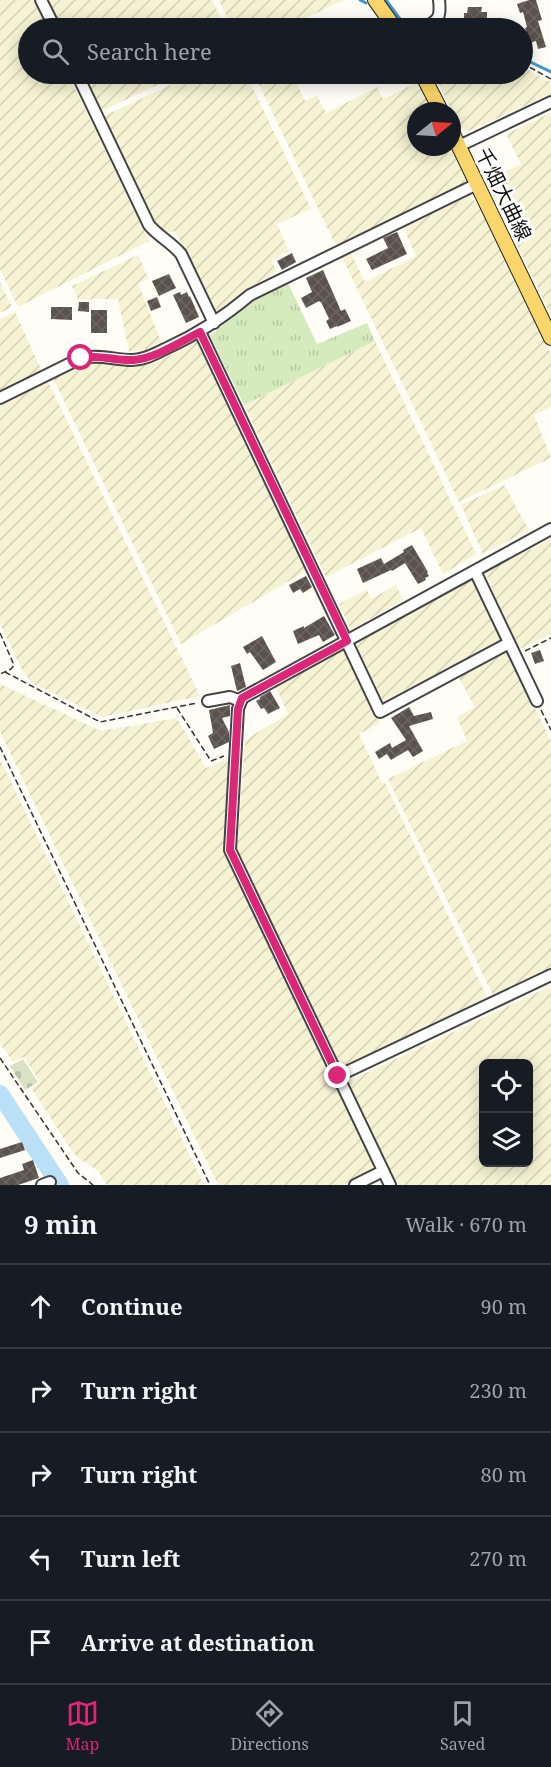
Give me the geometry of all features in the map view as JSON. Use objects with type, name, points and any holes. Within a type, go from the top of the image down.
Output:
[{"type":"main road","points":[[375,0],[388,18]]},
{"type":"main road","points":[[427,84],[436,102]]},
{"type":"main road","name":"千畑大曲線","points":[[461,150],[551,338]]},
{"type":"street","points":[[42,0],[50,18]]},
{"type":"street","points":[[438,18],[440,11],[439,0]]},
{"type":"street","points":[[82,84],[149,225],[155,233],[176,247],[181,254],[214,323]]},
{"type":"street","points":[[461,145],[551,102]]},
{"type":"street","points":[[0,399],[81,358],[93,356],[132,360],[146,358],[200,332],[250,295],[477,184]]},
{"type":"street","points":[[200,332],[380,712],[509,643]]},
{"type":"street","points":[[390,1185],[230,850],[238,709],[242,698],[551,529]]},
{"type":"street","points":[[475,571],[537,701]]},
{"type":"street","points":[[208,701],[230,697],[241,701]]},
{"type":"street","points":[[338,1076],[551,975]]},
{"type":"street","points":[[355,1185],[383,1171]]},
{"type":"path","points":[[533,69],[551,79]]},
{"type":"path","points":[[0,633],[14,665],[0,674]]},
{"type":"path","points":[[515,655],[551,638]]},
{"type":"path","points":[[5,672],[100,722],[208,701]]},
{"type":"path","points":[[537,701],[551,730]]},
{"type":"path","points":[[177,707],[211,761],[236,752]]},
{"type":"path","points":[[0,747],[210,1185]]},
{"type":"path","points":[[0,1058],[78,1173],[93,1185]]},
{"type":"shaded area","points":[[0,0],[33,0],[42,18],[18,18],[18,84],[73,84],[149,241],[18,307],[0,269]]},
{"type":"shaded area","points":[[47,0],[212,0],[221,18],[55,18]]},
{"type":"shaded area","points":[[219,0],[344,0],[306,18],[227,18]]},
{"type":"shaded area","points":[[533,72],[551,82],[551,94],[469,131],[461,127],[461,102],[447,102],[439,84],[533,84]]},
{"type":"shaded area","points":[[87,84],[159,84],[100,112]]},
{"type":"shaded area","points":[[173,84],[251,84],[311,209],[277,224],[289,251],[272,260],[276,272],[247,289],[216,316],[175,231],[167,233],[159,227],[151,215],[104,116]]},
{"type":"shaded area","points":[[259,84],[297,84],[305,101],[317,96],[326,113],[377,87],[383,99],[414,84],[419,84],[428,102],[407,102],[407,156],[454,156],[465,178],[463,185],[336,246]]},
{"type":"shaded area","points":[[551,113],[551,315],[486,181],[521,164],[506,134]]},
{"type":"shaded area","points":[[468,197],[474,200],[489,221],[551,354],[551,407],[534,415],[551,458],[459,502],[342,257],[351,253],[365,282],[416,256],[403,227]]},
{"type":"shaded area","points":[[138,255],[149,279],[138,283],[162,344],[146,350],[129,352],[118,299],[78,299],[72,286]]},
{"type":"shaded area","points":[[0,282],[12,307],[0,313]]},
{"type":"shaded area","points":[[15,312],[42,371],[0,392],[0,319]]},
{"type":"shaded area","points":[[198,341],[308,570],[181,644],[53,378],[84,362],[96,360],[135,365],[156,362]]},
{"type":"shaded area","points":[[375,341],[476,554],[443,574],[421,528],[326,577],[244,405]]},
{"type":"shaded area","points":[[48,382],[200,696],[102,717],[32,683],[22,670],[0,623],[0,406]]},
{"type":"shaded area","points":[[504,485],[529,530],[483,554],[461,505]]},
{"type":"shaded area","points":[[551,539],[551,634],[522,648],[516,647],[485,572]]},
{"type":"shaded area","points":[[473,578],[502,640],[383,701],[356,644]]},
{"type":"shaded area","points":[[396,585],[403,600],[351,630],[339,604],[367,590],[371,599]]},
{"type":"shaded area","points":[[344,648],[380,723],[359,734],[382,783],[385,783],[487,997],[342,1068],[237,850],[245,740],[288,714],[276,687]]},
{"type":"shaded area","points":[[508,651],[551,741],[551,968],[493,995],[388,779],[467,741],[457,717],[475,707],[458,677]]},
{"type":"shaded area","points":[[0,684],[101,731],[177,718],[206,768],[228,758],[224,854],[375,1169],[343,1185],[218,1185],[0,732]]},
{"type":"shaded area","points":[[0,759],[204,1185],[107,1185],[98,1171],[76,1156],[31,1088],[40,1082],[24,1057],[13,1062],[0,1043]]},
{"type":"shaded area","points":[[551,986],[551,1185],[397,1185],[347,1082]]},
{"type":"green space","points":[[288,283],[317,344],[367,323],[375,341],[244,405],[210,336],[250,301]]},
{"type":"green space","points":[[23,1059],[38,1082],[25,1090],[10,1066]]},
{"type":"building","points":[[536,0],[542,20],[538,21],[546,47],[538,49],[536,41],[533,42],[533,18],[525,18],[517,4]]},
{"type":"building","points":[[468,7],[482,7],[481,12],[487,12],[487,18],[464,18],[464,13],[467,13]]},
{"type":"building","points":[[397,232],[407,254],[372,270],[366,259],[388,248],[383,238]]},
{"type":"building","points":[[292,253],[296,262],[282,270],[277,261]]},
{"type":"building","points":[[323,270],[341,311],[345,309],[351,321],[330,329],[326,321],[329,319],[321,302],[306,308],[301,298],[312,292],[306,278]]},
{"type":"building","points":[[169,274],[176,288],[159,296],[152,281]]},
{"type":"building","points":[[180,292],[181,295],[187,292],[199,317],[186,323],[173,295]]},
{"type":"building","points":[[157,297],[161,307],[151,311],[147,301]]},
{"type":"building","points":[[79,302],[89,302],[89,312],[78,311]]},
{"type":"building","points":[[51,307],[72,307],[72,320],[51,319]]},
{"type":"building","points":[[91,310],[107,310],[107,333],[91,333]]},
{"type":"building","points":[[412,545],[428,572],[429,576],[425,578],[426,580],[418,584],[405,563],[363,583],[357,569],[381,558],[384,564]]},
{"type":"building","points":[[306,576],[312,587],[303,593],[300,589],[293,593],[289,585]]},
{"type":"building","points":[[324,616],[335,635],[323,642],[319,635],[298,644],[293,631],[304,626],[304,628]]},
{"type":"building","points":[[262,636],[276,662],[263,670],[250,652],[247,654],[243,647]]},
{"type":"building","points":[[540,650],[544,661],[535,664],[531,653]]},
{"type":"building","points":[[240,663],[246,687],[237,691],[231,666]]},
{"type":"building","points":[[270,691],[280,708],[268,714],[256,701]]},
{"type":"building","points":[[230,705],[230,716],[222,718],[229,732],[229,742],[214,749],[208,736],[213,733],[209,710]]},
{"type":"building","points":[[409,707],[414,716],[431,712],[433,719],[409,726],[423,751],[413,757],[408,750],[391,760],[387,754],[379,759],[375,752],[390,743],[392,748],[406,740],[391,718]]},
{"type":"building","points":[[22,1142],[25,1150],[0,1158],[0,1149]]},
{"type":"building","points":[[33,1160],[39,1178],[18,1185],[0,1185],[0,1178],[24,1170],[22,1164]]},
{"type":"waterway","points":[[360,0],[366,3]]},
{"type":"waterway","points":[[386,0],[399,18]]},
{"type":"waterway","points":[[533,63],[551,72]]},
{"type":"waterway","points":[[0,1094],[60,1185]]},
{"type":"route","points":[[81,358],[93,356],[132,360],[146,358],[200,332],[347,641],[242,698],[238,709],[230,850],[338,1076]]}]
